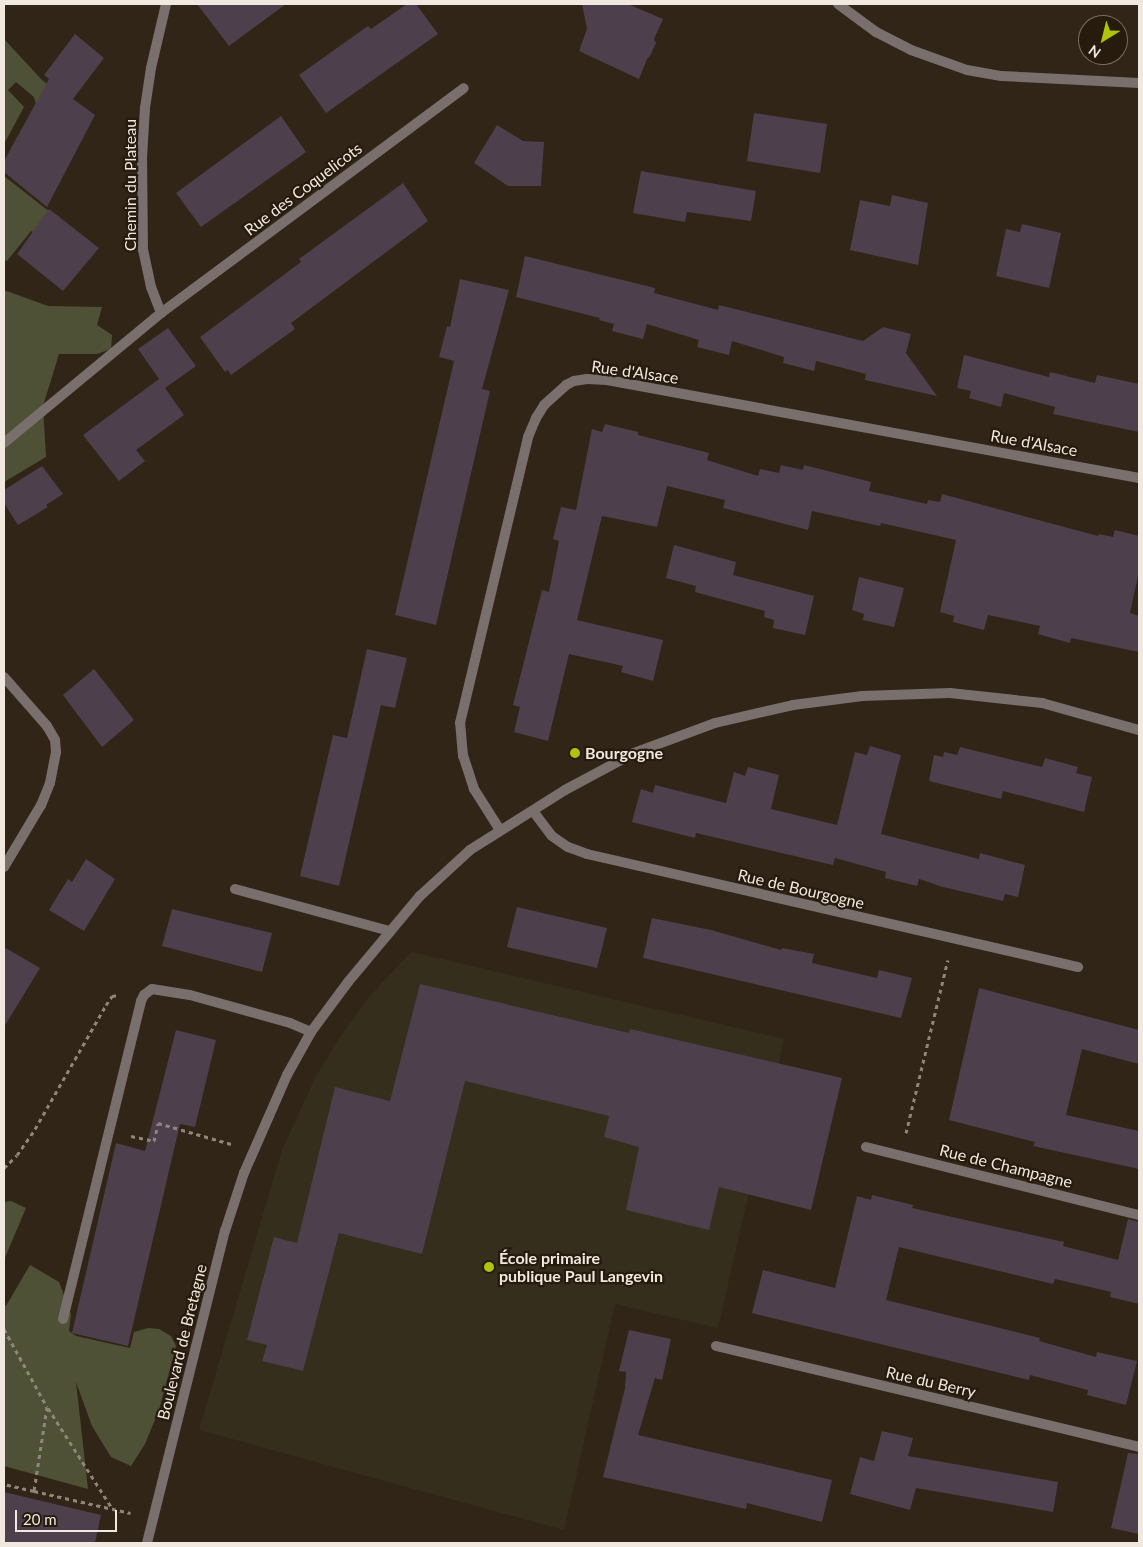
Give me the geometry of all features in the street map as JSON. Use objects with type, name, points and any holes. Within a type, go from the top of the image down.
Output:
[{"type":"street","name":"Chemin du Plateau","points":[[160,314],[151,287],[143,250],[142,158],[145,108],[151,68],[166,4]]},
{"type":"street","points":[[838,4],[876,32],[911,50],[967,70],[1001,76],[1139,83]]},
{"type":"street","name":"Rue des Coquelicots","points":[[160,314],[464,88]]},
{"type":"street","points":[[4,443],[160,314]]},
{"type":"street","name":"Rue d'Alsace","points":[[500,830],[474,789],[463,756],[460,723],[528,437],[544,405],[566,385],[588,379],[607,380],[1139,478]]},
{"type":"street","points":[[4,677],[47,726],[55,740],[56,752],[50,783],[41,805],[4,867]]},
{"type":"street","name":"Boulevard de Bretagne","points":[[147,1543],[225,1231],[253,1151],[287,1075],[311,1032],[330,1004],[390,931],[448,870],[500,830],[634,753],[666,739],[715,723],[793,705],[862,696],[950,692],[1042,703],[1139,730]]},
{"type":"street","name":"Rue de Bourgogne","points":[[533,811],[552,836],[568,847],[587,854],[1078,967]]},
{"type":"street","points":[[235,888],[390,931]]},
{"type":"street","points":[[63,1318],[141,1001],[152,989],[190,995],[290,1023],[311,1032]]},
{"type":"street","name":"Rue de Champagne","points":[[866,1147],[1139,1215]]},
{"type":"street","name":"Rue du Berry","points":[[716,1346],[1139,1446]]},
{"type":"path","points":[[900,1156],[953,939]]},
{"type":"path","points":[[4,1168],[17,1155],[35,1129],[106,1005]]},
{"type":"path","points":[[109,1131],[154,1141],[158,1123],[253,1151]]},
{"type":"path","points":[[4,1329],[47,1407],[112,1508]]},
{"type":"path","points":[[34,1491],[47,1407]]},
{"type":"path","points":[[4,1484],[153,1519]]},
{"type":"shaded area","name":"École primaire publique Paul Langevin","points":[[411,952],[784,1039],[718,1328],[615,1304],[564,1530],[199,1430],[282,1150],[315,1078],[338,1040],[368,998]]},
{"type":"green space","points":[[4,39],[42,80],[78,106],[37,108],[34,97],[16,82],[8,90],[24,107],[4,144]]},
{"type":"green space","points":[[4,176],[46,209],[60,217],[42,235],[31,231],[7,261],[4,260]]},
{"type":"green space","points":[[4,290],[48,306],[102,307],[97,325],[112,335],[111,349],[97,354],[59,354],[43,406],[46,457],[4,482]]},
{"type":"green space","points":[[11,1201],[26,1208],[4,1260],[4,1202]]},
{"type":"green space","points":[[30,1265],[59,1282],[71,1314],[69,1331],[76,1336],[130,1348],[134,1332],[148,1328],[159,1329],[171,1336],[176,1346],[159,1410],[145,1444],[131,1466],[111,1457],[92,1426],[76,1382],[88,1489],[4,1466],[4,1305],[6,1306]]},
{"type":"building","points":[[197,4],[286,4],[229,46]]},
{"type":"building","points":[[407,4],[416,4],[438,34],[326,113],[299,75],[368,26],[371,29]]},
{"type":"building","points":[[582,4],[628,4],[663,19],[654,39],[656,43],[639,79],[579,51],[587,29]]},
{"type":"building","points":[[75,34],[104,58],[73,99],[95,115],[47,207],[4,172],[4,161],[49,79],[44,75]]},
{"type":"building","points":[[754,113],[827,124],[820,173],[747,161]]},
{"type":"building","points":[[281,116],[306,152],[201,227],[176,193]]},
{"type":"building","points":[[497,125],[523,141],[544,142],[541,186],[508,186],[474,163]]},
{"type":"building","points":[[641,171],[756,191],[751,221],[687,212],[685,222],[633,213]]},
{"type":"building","points":[[403,183],[428,221],[291,323],[295,329],[231,375],[228,370],[225,372],[200,337],[301,262],[299,259]]},
{"type":"building","points":[[892,195],[928,203],[918,265],[850,250],[860,200],[890,206]]},
{"type":"building","points":[[49,209],[99,248],[63,291],[17,254]]},
{"type":"building","points":[[1022,224],[1061,233],[1049,288],[996,276],[1006,229],[1020,232]]},
{"type":"building","points":[[525,256],[655,288],[654,293],[718,310],[719,305],[863,341],[883,327],[911,334],[906,353],[937,396],[865,380],[866,374],[816,361],[814,371],[783,363],[784,357],[732,341],[729,355],[697,347],[699,340],[647,324],[643,339],[612,331],[614,324],[599,320],[600,318],[516,297]]},
{"type":"building","points":[[460,279],[509,290],[482,389],[490,391],[436,625],[395,615],[454,361],[439,357],[447,326],[450,327]]},
{"type":"building","points":[[168,328],[196,366],[165,388],[184,415],[136,450],[145,461],[119,481],[83,435],[159,379],[138,349]]},
{"type":"building","points":[[964,355],[1049,377],[1050,372],[1095,383],[1097,375],[1139,384],[1139,432],[1053,414],[1055,407],[1004,393],[1001,407],[969,398],[971,391],[957,388]]},
{"type":"building","points":[[605,424],[638,432],[638,435],[709,453],[707,460],[758,476],[760,469],[779,473],[781,465],[803,470],[804,465],[871,482],[869,491],[927,504],[928,500],[940,502],[942,494],[1098,536],[1099,534],[1113,537],[1115,530],[1139,536],[1139,571],[1130,613],[1139,616],[1139,652],[1071,638],[1070,643],[1038,634],[1040,626],[988,615],[984,630],[953,622],[954,616],[940,612],[956,540],[881,523],[880,526],[812,511],[808,530],[723,508],[725,500],[667,486],[657,527],[602,516],[577,620],[663,640],[653,681],[621,672],[623,666],[569,654],[548,741],[514,732],[520,707],[513,705],[542,590],[549,592],[559,541],[553,539],[561,507],[576,510],[592,429],[602,432]]},
{"type":"building","points":[[42,466],[63,494],[46,505],[48,507],[18,525],[4,503],[4,490]]},
{"type":"building","points":[[674,545],[736,562],[733,575],[814,596],[805,635],[773,628],[774,620],[764,617],[765,611],[695,592],[696,586],[666,578]]},
{"type":"building","points":[[859,577],[904,588],[894,627],[863,620],[864,614],[852,610]]},
{"type":"building","points":[[367,649],[407,658],[395,708],[381,705],[339,886],[300,876],[333,735],[347,738]]},
{"type":"building","points":[[94,669],[134,720],[102,747],[63,695]]},
{"type":"building","points":[[870,746],[901,755],[881,834],[979,859],[980,853],[1025,865],[1018,897],[1005,894],[1003,901],[943,887],[919,879],[917,886],[885,878],[886,872],[835,858],[833,865],[696,833],[695,838],[632,822],[641,789],[653,793],[655,785],[726,803],[734,772],[745,776],[748,767],[779,775],[771,809],[837,825],[855,752],[867,755]]},
{"type":"building","points":[[960,747],[1042,767],[1045,758],[1078,767],[1076,773],[1092,777],[1084,812],[1003,791],[1001,799],[929,781],[934,755],[943,757],[944,752],[957,755]]},
{"type":"building","points":[[86,859],[115,879],[84,931],[49,910],[68,879],[72,882]]},
{"type":"building","points":[[517,907],[607,928],[597,968],[507,947]]},
{"type":"building","points":[[172,909],[272,933],[262,972],[162,946]]},
{"type":"building","points":[[652,918],[711,930],[781,950],[782,948],[814,954],[812,963],[877,978],[879,970],[912,978],[901,1018],[643,958]]},
{"type":"building","points":[[4,947],[40,968],[4,1027]]},
{"type":"building","points":[[420,984],[629,1033],[630,1029],[842,1078],[811,1210],[719,1187],[709,1230],[626,1210],[639,1147],[604,1137],[609,1116],[465,1081],[422,1254],[339,1233],[303,1371],[262,1361],[267,1345],[247,1340],[274,1237],[297,1243],[335,1087],[390,1101]]},
{"type":"building","points":[[979,988],[1139,1030],[1139,1064],[1082,1049],[1066,1115],[1139,1131],[1139,1169],[1033,1146],[1035,1142],[949,1120]]},
{"type":"building","points":[[176,1030],[216,1040],[195,1127],[180,1124],[128,1346],[72,1333],[116,1143],[145,1151]]},
{"type":"building","points":[[872,1195],[913,1205],[912,1208],[1064,1242],[1063,1246],[1118,1260],[1128,1219],[1139,1222],[1139,1304],[1110,1297],[1111,1292],[1055,1279],[1053,1284],[899,1247],[886,1300],[1040,1338],[1039,1341],[1096,1357],[1097,1352],[1137,1361],[1126,1405],[1087,1395],[1088,1390],[1030,1375],[1029,1380],[752,1313],[763,1270],[835,1288],[857,1196],[871,1200]]},
{"type":"building","points":[[629,1330],[671,1339],[662,1380],[655,1378],[638,1435],[832,1480],[822,1522],[747,1503],[746,1509],[603,1477],[625,1388],[626,1372],[619,1371]]},
{"type":"building","points":[[882,1431],[913,1438],[908,1456],[1058,1482],[1053,1512],[916,1488],[910,1510],[850,1494],[860,1457],[874,1461]]},
{"type":"building","points":[[1128,1453],[1139,1454],[1139,1534],[1111,1528]]},
{"type":"building","points":[[4,1492],[101,1515],[95,1543],[4,1543]]},
{"type":"place","name":"Bourgogne","points":[[575,753]]},
{"type":"place","name":"École primaire publique Paul Langevin","points":[[489,1267]]}]
